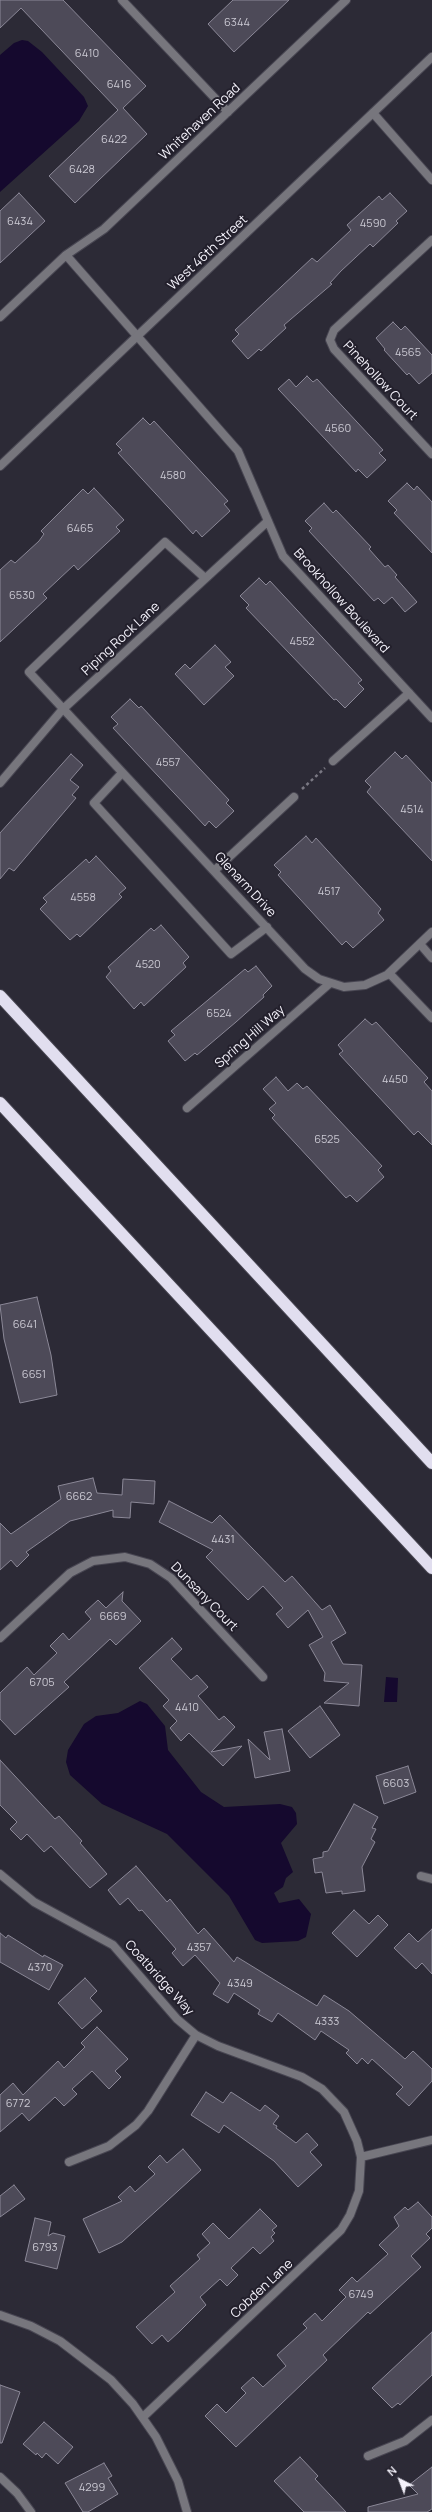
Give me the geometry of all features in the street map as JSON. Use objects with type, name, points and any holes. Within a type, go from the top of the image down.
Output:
[{"type":"highway","points":[[0,996],[432,1463]]},
{"type":"highway","points":[[0,1103],[432,1568]]},
{"type":"street","points":[[122,0],[228,112]]},
{"type":"street","name":"Whitehaven Road","points":[[0,317],[66,255],[104,229],[346,0]]},
{"type":"street","name":"West 46th Street","points":[[0,466],[432,57]]},
{"type":"street","points":[[372,113],[432,180]]},
{"type":"street","name":"Pinehollow Court","points":[[432,240],[334,330],[330,340],[334,349],[432,454]]},
{"type":"street","points":[[66,255],[137,336]]},
{"type":"street","name":"Brookhollow Boulevard","points":[[137,336],[238,451],[283,556],[432,718]]},
{"type":"street","name":"Piping Rock Lane","points":[[0,783],[62,710],[268,520]]},
{"type":"street","name":"Glenarm Drive","points":[[205,578],[165,542],[29,672],[62,710],[215,870],[305,969],[319,979],[329,984],[351,987],[365,985],[389,973],[432,932]]},
{"type":"street","points":[[333,761],[408,693]]},
{"type":"street","points":[[122,773],[94,803],[231,954],[267,927]]},
{"type":"street","points":[[215,870],[294,797]]},
{"type":"street","points":[[420,944],[432,958]]},
{"type":"street","points":[[389,973],[432,1018]]},
{"type":"street","name":"Spring Hill Way","points":[[187,1108],[329,984]]},
{"type":"street","name":"Dunsany Court","points":[[0,1638],[70,1573],[93,1561],[126,1557],[154,1565],[171,1578],[263,1677]]},
{"type":"street","name":"Coatbridge Way","points":[[0,1874],[34,1902],[113,1946],[177,2019],[196,2035],[218,2046],[302,2077],[322,2089],[335,2100],[348,2119],[355,2134],[361,2157]]},
{"type":"street","points":[[421,1876],[432,1879]]},
{"type":"street","points":[[69,2162],[109,2146],[136,2125],[148,2111],[196,2035]]},
{"type":"street","points":[[361,2157],[432,2140]]},
{"type":"street","name":"Cobden Lane","points":[[143,2418],[341,2230],[350,2215],[359,2191],[361,2157]]},
{"type":"street","points":[[0,2314],[46,2333],[81,2355],[111,2380],[143,2418],[171,2466],[187,2512]]},
{"type":"street","points":[[368,2456],[404,2441],[432,2420]]},
{"type":"street","points":[[0,2477],[17,2493],[31,2512]]},
{"type":"path","points":[[294,797],[333,761]]},
{"type":"shaded area","points":[[22,40],[28,41],[42,52],[84,97],[88,106],[79,121],[0,192],[0,55],[14,43]]},
{"type":"shaded area","points":[[386,1677],[398,1678],[397,1702],[384,1702]]},
{"type":"shaded area","points":[[140,1701],[147,1704],[165,1726],[168,1750],[201,1792],[224,1807],[280,1804],[292,1807],[296,1813],[297,1824],[281,1843],[293,1872],[286,1878],[283,1887],[274,1893],[279,1903],[299,1899],[311,1914],[306,1937],[298,1941],[262,1943],[255,1940],[229,1896],[167,1834],[102,1804],[70,1775],[66,1762],[68,1750],[84,1724],[96,1716],[118,1713]]},
{"type":"building","points":[[0,0],[63,0],[146,86],[123,108],[147,134],[75,203],[49,176],[118,110],[21,8],[0,28]]},
{"type":"building","points":[[233,0],[289,0],[234,52],[208,24]]},
{"type":"building","points":[[19,193],[45,221],[0,263],[0,211]]},
{"type":"building","points":[[390,193],[407,211],[396,221],[398,223],[373,247],[370,244],[341,271],[330,283],[332,284],[284,325],[286,328],[261,351],[259,349],[248,359],[232,341],[239,334],[235,330],[312,258],[317,262],[351,230],[347,225],[379,196],[382,200]]},
{"type":"building","points":[[393,322],[401,330],[405,326],[432,355],[432,373],[419,384],[409,373],[407,375],[384,350],[385,349],[376,338]]},
{"type":"building","points":[[307,376],[313,382],[317,379],[383,450],[379,453],[386,460],[367,478],[358,469],[356,472],[278,389],[289,379],[296,387]]},
{"type":"building","points":[[143,418],[150,425],[154,421],[228,501],[224,504],[230,511],[202,537],[196,530],[193,534],[118,453],[122,450],[116,444]]},
{"type":"building","points":[[407,483],[414,490],[417,486],[432,502],[432,553],[394,513],[397,510],[388,501]]},
{"type":"building","points":[[94,488],[124,520],[116,527],[120,531],[78,570],[74,565],[43,594],[47,598],[0,642],[0,570],[11,560],[15,563],[39,541],[44,534],[41,531],[83,489],[88,494]]},
{"type":"building","points":[[324,503],[333,513],[336,510],[371,547],[369,549],[385,567],[388,565],[397,575],[395,577],[417,602],[405,612],[392,597],[384,604],[378,598],[374,601],[309,531],[312,528],[305,521]]},
{"type":"building","points":[[259,578],[266,585],[270,581],[362,680],[358,683],[364,689],[345,708],[336,699],[334,700],[246,608],[249,605],[240,596]]},
{"type":"building","points":[[215,645],[231,662],[225,667],[234,676],[204,705],[175,674],[185,664],[190,669]]},
{"type":"building","points":[[130,699],[139,708],[141,706],[229,800],[226,803],[234,811],[216,828],[209,821],[205,826],[113,728],[118,724],[111,717]]},
{"type":"building","points":[[395,752],[402,759],[406,755],[432,783],[432,861],[367,792],[371,787],[365,781]]},
{"type":"building","points":[[71,754],[83,765],[70,780],[79,787],[72,795],[76,798],[14,871],[9,868],[0,879],[0,833]]},
{"type":"building","points":[[306,836],[312,843],[316,838],[381,909],[378,913],[384,920],[353,948],[346,941],[342,945],[278,875],[281,872],[274,865]]},
{"type":"building","points":[[96,856],[126,888],[119,894],[122,897],[80,937],[77,934],[70,940],[40,909],[47,902],[43,898],[86,859],[89,863]]},
{"type":"building","points":[[161,925],[189,957],[183,963],[186,967],[144,1006],[141,1002],[134,1009],[106,977],[111,971],[108,967],[151,928],[154,931]]},
{"type":"building","points":[[256,966],[272,986],[263,995],[264,997],[197,1055],[195,1053],[185,1061],[168,1041],[175,1035],[171,1031],[245,969],[248,972]]},
{"type":"building","points":[[365,1019],[372,1025],[376,1022],[428,1078],[424,1082],[432,1091],[432,1145],[418,1131],[414,1135],[339,1054],[343,1051],[338,1045]]},
{"type":"building","points":[[276,1077],[288,1091],[297,1083],[303,1089],[307,1086],[382,1166],[378,1170],[384,1177],[357,1202],[350,1195],[346,1198],[272,1118],[275,1115],[269,1109],[276,1103],[263,1089]]},
{"type":"building","points":[[37,1297],[51,1355],[57,1395],[20,1403],[4,1339],[0,1305]]},
{"type":"building","points":[[93,1478],[97,1493],[122,1495],[123,1479],[155,1481],[154,1504],[131,1502],[130,1518],[113,1517],[113,1510],[70,1521],[26,1552],[29,1555],[17,1567],[11,1560],[0,1570],[0,1523],[11,1534],[61,1499],[58,1486]]},
{"type":"building","points":[[169,1501],[212,1523],[220,1515],[285,1582],[292,1576],[322,1610],[330,1605],[346,1633],[331,1642],[343,1664],[362,1665],[359,1706],[324,1703],[349,1683],[324,1681],[325,1673],[309,1645],[323,1637],[308,1610],[288,1628],[276,1614],[283,1608],[263,1586],[248,1600],[206,1557],[213,1550],[159,1522]]},
{"type":"building","points":[[123,1592],[122,1601],[141,1621],[116,1645],[110,1639],[64,1682],[69,1687],[15,1735],[0,1719],[0,1693],[27,1667],[34,1675],[57,1653],[50,1646],[63,1633],[69,1640],[91,1619],[85,1612],[98,1600],[106,1608]]},
{"type":"building","points":[[172,1638],[182,1649],[171,1659],[191,1680],[197,1675],[208,1687],[198,1696],[219,1720],[224,1716],[235,1727],[211,1752],[242,1746],[223,1766],[189,1733],[181,1741],[170,1728],[177,1721],[163,1706],[169,1700],[139,1668]]},
{"type":"building","points":[[320,1706],[340,1735],[310,1758],[288,1731]]},
{"type":"building","points":[[282,1729],[290,1771],[255,1778],[248,1739],[270,1760],[264,1732]]},
{"type":"building","points":[[0,1760],[55,1819],[59,1816],[82,1841],[80,1843],[107,1874],[90,1888],[51,1846],[44,1852],[27,1834],[21,1840],[10,1829],[17,1822],[0,1805]]},
{"type":"building","points":[[408,1766],[416,1792],[384,1804],[376,1776]]},
{"type":"building","points":[[354,1804],[378,1817],[372,1828],[376,1829],[371,1839],[375,1842],[362,1867],[365,1891],[342,1894],[342,1891],[326,1893],[322,1872],[315,1873],[313,1859],[323,1857],[323,1852],[328,1851]]},
{"type":"building","points":[[136,1866],[167,1902],[170,1899],[198,1934],[204,1928],[234,1962],[237,1957],[317,2006],[324,1995],[349,2011],[405,2059],[413,2051],[432,2069],[432,2081],[409,2106],[396,2094],[403,2087],[372,2059],[368,2064],[362,2058],[357,2064],[346,2053],[349,2050],[321,2031],[315,2040],[278,2013],[272,2022],[258,2014],[260,2010],[234,1993],[228,2003],[213,1994],[220,1983],[195,1955],[183,1966],[172,1953],[176,1949],[142,1910],[139,1911],[128,1898],[120,1905],[108,1890]]},
{"type":"building","points":[[354,1910],[369,1924],[378,1915],[388,1925],[357,1957],[332,1933]]},
{"type":"building","points":[[432,1929],[432,1974],[422,1963],[416,1969],[394,1948],[409,1933],[418,1942]]},
{"type":"building","points":[[0,1933],[6,1938],[8,1935],[43,1957],[44,1955],[63,1965],[49,1990],[0,1962]]},
{"type":"building","points":[[85,1978],[97,1991],[90,1998],[102,2011],[82,2029],[58,2003]]},
{"type":"building","points":[[97,2027],[128,2059],[115,2071],[121,2077],[109,2089],[92,2071],[72,2089],[77,2094],[64,2106],[55,2097],[29,2121],[22,2113],[0,2132],[0,2095],[13,2083],[23,2095],[58,2061],[64,2068],[85,2047],[81,2043]]},
{"type":"building","points":[[206,2092],[223,2103],[231,2092],[260,2111],[265,2105],[279,2116],[273,2124],[277,2126],[276,2128],[296,2143],[307,2133],[318,2145],[310,2152],[322,2165],[298,2187],[274,2161],[224,2125],[219,2133],[191,2115]]},
{"type":"building","points":[[183,2149],[201,2170],[122,2242],[99,2253],[83,2219],[122,2201],[118,2197],[130,2186],[135,2192],[155,2174],[148,2167],[160,2155],[167,2163]]},
{"type":"building","points":[[14,2185],[25,2199],[0,2217],[0,2196]]},
{"type":"building","points":[[418,2202],[432,2217],[432,2228],[426,2234],[430,2238],[411,2256],[421,2267],[370,2314],[368,2312],[323,2355],[327,2360],[236,2447],[205,2416],[217,2404],[226,2413],[246,2393],[241,2388],[253,2377],[263,2387],[286,2366],[277,2355],[307,2328],[303,2324],[315,2313],[322,2321],[346,2297],[339,2290],[352,2277],[357,2282],[388,2254],[379,2245],[399,2226],[394,2217],[405,2207],[408,2210]]},
{"type":"building","points":[[260,2209],[277,2226],[272,2230],[275,2233],[271,2237],[274,2241],[260,2254],[253,2247],[231,2268],[238,2275],[227,2286],[220,2279],[200,2297],[206,2305],[180,2331],[168,2342],[162,2335],[152,2344],[136,2327],[175,2292],[170,2286],[200,2259],[197,2255],[210,2243],[202,2234],[213,2223],[229,2239]]},
{"type":"building","points":[[35,2218],[51,2222],[48,2236],[53,2233],[65,2236],[57,2269],[25,2261]]},
{"type":"building","points":[[432,2332],[432,2375],[400,2405],[398,2403],[392,2408],[372,2388]]},
{"type":"building","points":[[0,2385],[20,2392],[2,2443],[0,2443]]},
{"type":"building","points":[[44,2422],[73,2447],[58,2464],[46,2453],[42,2458],[23,2444]]},
{"type":"building","points":[[300,2457],[318,2476],[315,2479],[346,2512],[304,2512],[274,2481]]},
{"type":"building","points":[[104,2463],[112,2476],[108,2478],[118,2494],[88,2512],[83,2512],[65,2483]]},
{"type":"building","points":[[432,2467],[432,2509],[427,2512],[368,2512],[368,2507],[418,2494],[409,2485]]}]
